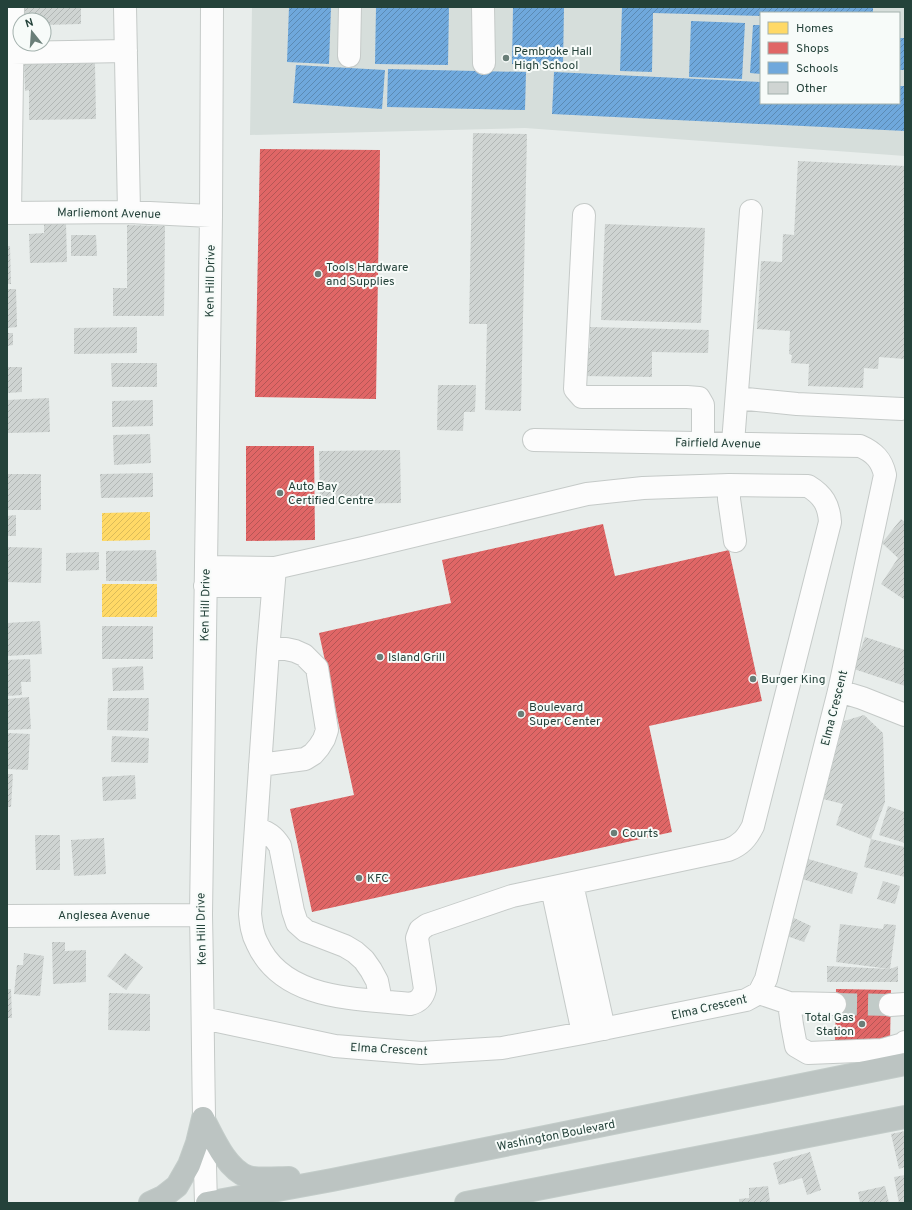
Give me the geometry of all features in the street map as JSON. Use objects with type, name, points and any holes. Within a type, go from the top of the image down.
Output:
[{"type":"highway","name":"Washington Boulevard","points":[[207,1203],[332,1180],[905,1064]]},
{"type":"highway","points":[[466,1203],[905,1117]]},
{"type":"highway","points":[[203,1118],[220,1151],[235,1168],[248,1177],[303,1177],[332,1180]]},
{"type":"highway","points":[[150,1203],[163,1197],[177,1186],[189,1165],[197,1143],[203,1118]]},
{"type":"street","points":[[8,213],[13,7]]},
{"type":"street","points":[[125,7],[129,212]]},
{"type":"street","name":"Ken Hill Drive","points":[[207,1203],[203,1118],[201,915],[211,216],[212,7]]},
{"type":"street","points":[[349,56],[350,7]]},
{"type":"street","points":[[483,7],[484,63]]},
{"type":"street","points":[[12,53],[126,51]]},
{"type":"street","name":"Marliemont Avenue","points":[[8,213],[129,212],[211,216]]},
{"type":"street","points":[[733,443],[751,212]]},
{"type":"street","points":[[584,216],[576,389],[582,397],[699,398],[703,405],[702,443]]},
{"type":"street","points":[[736,398],[797,404],[902,409]]},
{"type":"street","name":"Fairfield Avenue","points":[[534,440],[860,446],[868,449],[880,460],[884,468],[885,475]]},
{"type":"street","name":"Elma Crescent","points":[[203,1018],[335,1046],[421,1052],[502,1048],[746,1000],[759,993],[766,980],[839,691],[885,475]]},
{"type":"street","points":[[205,576],[274,577],[363,548],[587,494],[643,488],[729,485],[808,486],[816,490],[822,497],[830,514],[830,522],[753,826],[744,841],[728,850],[512,896],[423,928],[418,934],[416,942],[425,989],[422,997],[417,1002],[410,1004],[336,997],[312,991],[291,981],[272,967],[256,942],[250,914],[274,577]]},
{"type":"street","points":[[729,485],[729,499],[735,541]]},
{"type":"street","points":[[260,765],[305,759],[313,754],[319,747],[327,730],[317,668],[304,655],[295,651],[277,648],[268,650]]},
{"type":"street","points":[[839,691],[862,698],[905,715]]},
{"type":"street","points":[[256,829],[268,832],[280,846],[293,911],[297,923],[306,931],[345,946],[364,960],[376,981],[381,1001]]},
{"type":"street","points":[[562,886],[594,1031]]},
{"type":"street","name":"Anglesea Avenue","points":[[7,916],[201,915]]},
{"type":"street","points":[[759,993],[789,1003],[835,1004]]},
{"type":"street","points":[[789,1003],[796,1046],[808,1054],[882,1050],[903,1044],[905,1042]]},
{"type":"shaded area","name":"Pembroke Hall High School","points":[[252,7],[905,7],[905,156],[525,128],[250,135]]},
{"type":"building: Homes","points":[[150,512],[150,540],[102,541],[102,513]]},
{"type":"building: Homes","points":[[102,584],[157,584],[157,617],[102,617]]},
{"type":"building: Shops","name":"Tools Hardware and Supplies","points":[[260,149],[380,150],[376,399],[255,397]]},
{"type":"building: Shops","name":"Auto Bay Certified Centre","points":[[246,446],[314,446],[315,540],[246,541]]},
{"type":"building: Shops","name":"Boulevard Super Center","points":[[603,524],[615,576],[729,550],[762,701],[649,726],[672,832],[312,912],[290,809],[354,795],[319,633],[451,603],[442,560]]},
{"type":"building: Shops","name":"Total Gas Station","points":[[836,989],[891,990],[890,1043],[835,1043]]},
{"type":"building: Schools","points":[[289,7],[331,7],[329,64],[287,62]]},
{"type":"building: Schools","points":[[376,7],[449,7],[448,65],[375,64]]},
{"type":"building: Schools","points":[[513,7],[564,7],[563,65],[512,64]]},
{"type":"building: Schools","points":[[622,7],[873,7],[873,12],[760,12],[760,16],[653,13],[652,72],[620,71]]},
{"type":"building: Schools","points":[[691,21],[745,23],[742,79],[689,77]]},
{"type":"building: Schools","points":[[753,25],[760,25],[760,74],[750,73]]},
{"type":"building: Schools","points":[[900,38],[905,38],[905,70],[900,70]]},
{"type":"building: Schools","points":[[296,65],[385,70],[382,109],[293,103]]},
{"type":"building: Schools","points":[[388,69],[526,72],[525,110],[387,107]]},
{"type":"building: Schools","points":[[554,72],[760,82],[760,104],[900,104],[900,86],[905,86],[905,131],[552,114]]},
{"type":"building: Other","points":[[21,7],[81,7],[81,24],[52,25],[52,12],[21,12]]},
{"type":"building: Other","points":[[95,63],[96,119],[29,120],[29,90],[25,91],[24,64]]},
{"type":"building: Other","points":[[473,133],[527,134],[521,411],[485,410],[487,324],[469,324]]},
{"type":"building: Other","points":[[798,161],[905,166],[905,359],[879,357],[878,369],[864,368],[863,388],[808,386],[809,364],[791,363],[792,355],[789,354],[790,331],[757,329],[761,261],[782,262],[783,234],[794,235]]},
{"type":"building: Other","points":[[66,223],[67,262],[30,263],[29,234],[44,233],[44,224]]},
{"type":"building: Other","points":[[605,224],[705,228],[701,323],[601,320]]},
{"type":"building: Other","points":[[127,225],[165,226],[164,316],[113,316],[113,288],[127,288]]},
{"type":"building: Other","points":[[71,235],[96,235],[97,256],[71,256]]},
{"type":"building: Other","points":[[7,246],[10,246],[11,284],[7,284]]},
{"type":"building: Other","points":[[7,289],[16,289],[17,327],[7,328]]},
{"type":"building: Other","points":[[137,327],[137,353],[74,354],[74,328]]},
{"type":"building: Other","points":[[590,327],[709,330],[708,353],[652,352],[652,377],[582,376],[583,348],[590,348]]},
{"type":"building: Other","points":[[7,333],[13,333],[13,345],[7,346]]},
{"type":"building: Other","points":[[111,363],[157,363],[157,387],[112,387]]},
{"type":"building: Other","points":[[7,367],[22,367],[22,392],[7,393]]},
{"type":"building: Other","points":[[438,385],[476,385],[475,412],[464,412],[463,431],[437,430]]},
{"type":"building: Other","points":[[49,398],[50,432],[7,433],[7,400]]},
{"type":"building: Other","points":[[153,400],[153,426],[112,427],[112,401]]},
{"type":"building: Other","points":[[150,434],[151,463],[114,465],[113,435]]},
{"type":"building: Other","points":[[400,450],[401,503],[320,504],[319,451]]},
{"type":"building: Other","points":[[153,473],[153,497],[101,498],[100,474]]},
{"type":"building: Other","points":[[7,474],[41,474],[41,510],[7,510]]},
{"type":"building: Other","points":[[16,515],[16,536],[7,536],[7,516]]},
{"type":"building: Other","points":[[901,519],[905,522],[905,600],[881,584],[898,558],[882,543]]},
{"type":"building: Other","points":[[7,547],[42,548],[41,583],[7,582]]},
{"type":"building: Other","points":[[156,550],[157,581],[106,581],[106,551]]},
{"type":"building: Other","points":[[99,552],[99,570],[66,571],[66,553]]},
{"type":"building: Other","points":[[40,621],[42,654],[7,656],[7,623]]},
{"type":"building: Other","points":[[102,626],[153,626],[153,659],[102,659]]},
{"type":"building: Other","points":[[865,637],[905,650],[905,686],[854,669]]},
{"type":"building: Other","points":[[30,659],[31,682],[21,682],[22,695],[7,696],[7,660]]},
{"type":"building: Other","points":[[143,666],[144,690],[113,691],[112,668]]},
{"type":"building: Other","points":[[29,697],[31,729],[7,730],[7,699]]},
{"type":"building: Other","points":[[108,698],[149,698],[148,731],[107,730]]},
{"type":"building: Other","points":[[864,715],[883,733],[885,802],[871,839],[836,825],[843,804],[823,799],[844,721]]},
{"type":"building: Other","points":[[7,733],[30,734],[28,770],[7,769]]},
{"type":"building: Other","points":[[112,736],[149,738],[148,763],[111,762]]},
{"type":"building: Other","points":[[7,774],[13,774],[11,807],[7,807]]},
{"type":"building: Other","points":[[135,775],[136,799],[103,801],[102,777]]},
{"type":"building: Other","points":[[888,806],[905,812],[905,843],[879,835]]},
{"type":"building: Other","points":[[35,835],[60,835],[60,870],[36,870]]},
{"type":"building: Other","points":[[104,838],[106,874],[74,876],[71,840]]},
{"type":"building: Other","points":[[871,839],[905,847],[905,877],[864,867]]},
{"type":"building: Other","points":[[808,859],[858,873],[852,894],[802,879]]},
{"type":"building: Other","points":[[883,881],[900,886],[895,904],[877,899]]},
{"type":"building: Other","points":[[794,918],[811,926],[804,942],[787,936]]},
{"type":"building: Other","points":[[840,924],[883,929],[884,924],[896,925],[890,969],[836,962]]},
{"type":"building: Other","points":[[52,942],[65,942],[65,951],[86,950],[86,982],[53,984]]},
{"type":"building: Other","points":[[24,953],[44,956],[40,996],[14,994],[17,965],[23,965]]},
{"type":"building: Other","points":[[125,953],[143,967],[126,990],[107,976]]},
{"type":"building: Other","points":[[827,966],[890,969],[898,966],[898,982],[827,982]]},
{"type":"building: Other","points":[[7,989],[11,989],[12,1018],[7,1018]]},
{"type":"building: Other","points":[[109,993],[150,994],[150,1031],[108,1030]]},
{"type":"building: Other","points":[[905,1131],[905,1167],[899,1169],[891,1134]]},
{"type":"building: Other","points":[[810,1152],[821,1190],[807,1195],[802,1178],[779,1185],[773,1163]]},
{"type":"building: Other","points":[[905,1175],[905,1203],[899,1203],[894,1177]]},
{"type":"building: Other","points":[[768,1186],[770,1203],[739,1203],[739,1199],[749,1198],[749,1188]]},
{"type":"building: Other","points":[[885,1186],[889,1203],[860,1203],[858,1192]]},
{"type":"tunnel","points":[[835,1004],[890,1005]]},
{"type":"place","name":"Pembroke Hall High School","points":[[506,58]]},
{"type":"place","name":"Tools Hardware and Supplies","points":[[318,274]]},
{"type":"place","name":"Auto Bay Certified Centre","points":[[280,493]]},
{"type":"place","name":"Island Grill","points":[[380,657]]},
{"type":"place","name":"Burger King","points":[[753,679]]},
{"type":"place","name":"Boulevard Super Center","points":[[521,714]]},
{"type":"place","name":"Courts","points":[[614,833]]},
{"type":"place","name":"KFC","points":[[359,878]]},
{"type":"place","name":"Total Gas Station","points":[[862,1024]]}]
